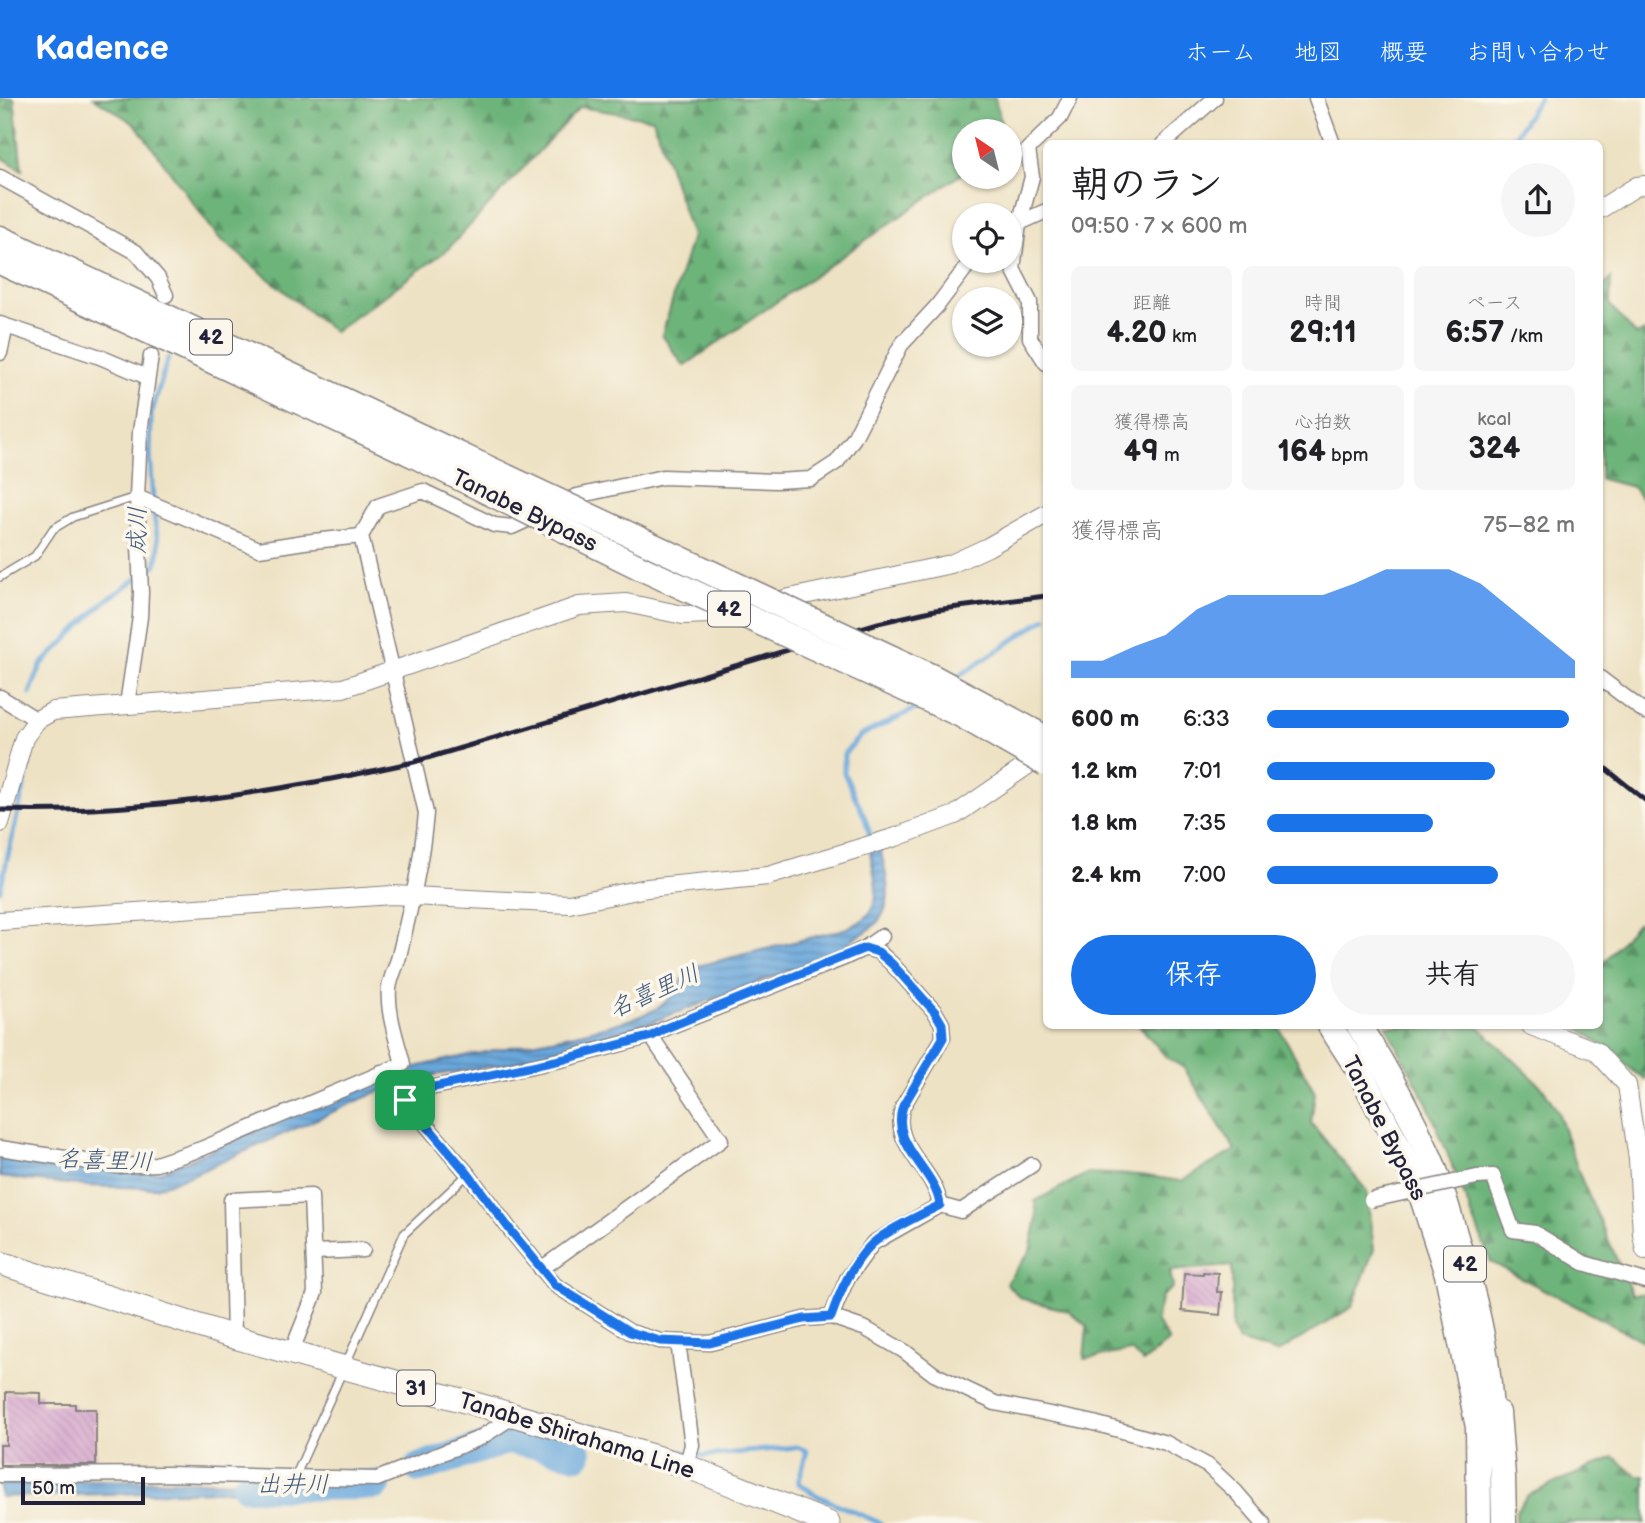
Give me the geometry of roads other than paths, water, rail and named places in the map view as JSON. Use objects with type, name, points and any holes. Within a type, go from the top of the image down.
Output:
[{"type":"highway","name":"Tanabe Bypass","points":[[0,238],[417,445],[643,569],[961,715],[1043,762]]},
{"type":"highway","name":"Tanabe Bypass","points":[[0,262],[417,445],[933,677],[1043,736]]},
{"type":"highway","name":"Tanabe Bypass","points":[[1332,1029],[1360,1074],[1418,1185],[1447,1274],[1478,1427],[1479,1523]]},
{"type":"highway","name":"Tanabe Bypass","points":[[1361,1029],[1385,1066],[1430,1159],[1471,1285],[1487,1357],[1492,1415],[1490,1523]]},
{"type":"highway","name":"42","points":[[1487,1357],[1497,1410],[1504,1523]]},
{"type":"highway","name":"42","points":[[1466,1523],[1467,1468],[1478,1427]]},
{"type":"main road","name":"Tanabe Shirahama Line","points":[[0,1263],[234,1337],[514,1416],[689,1456],[828,1523]]},
{"type":"street","points":[[1022,204],[1032,177],[1028,149],[1060,118],[1070,98]]},
{"type":"street","points":[[1168,140],[1215,98]]},
{"type":"street","points":[[1317,98],[1332,140]]},
{"type":"street","points":[[0,177],[136,252],[158,278],[166,295]]},
{"type":"street","points":[[1603,207],[1637,186],[1645,185]]},
{"type":"street","points":[[1022,222],[1043,212]]},
{"type":"street","points":[[0,1148],[117,1166],[156,1164],[201,1149],[383,1074],[403,1063],[391,1018],[388,988],[399,958],[423,850],[426,813],[361,536],[378,506],[423,491],[494,525],[512,527],[577,496],[663,477],[776,481],[811,479],[837,462],[854,438],[901,345],[937,306],[962,273]]},
{"type":"street","points":[[1015,273],[1030,302],[1030,338],[1043,358]]},
{"type":"street","points":[[0,353],[3,325],[100,357],[147,377]]},
{"type":"street","points":[[127,705],[141,593],[137,496],[140,432],[151,356]]},
{"type":"street","points":[[137,496],[259,549],[304,541],[361,536]]},
{"type":"street","points":[[0,823],[24,738],[37,720],[53,711],[343,688],[579,606],[626,603],[683,615],[711,614],[951,564],[988,547],[1043,516]]},
{"type":"street","points":[[1603,680],[1645,712]]},
{"type":"street","points":[[0,697],[37,720]]},
{"type":"street","points":[[0,921],[413,895],[569,904],[647,888],[768,876],[890,839],[955,815],[1043,754]]},
{"type":"street","points":[[403,1097],[425,1089],[565,1059],[652,1036],[865,948],[882,936]]},
{"type":"street","points":[[865,948],[878,952],[892,964],[935,1012],[942,1024],[943,1038],[899,1116],[903,1139],[934,1185],[940,1205]]},
{"type":"street","points":[[1539,1029],[1596,1051],[1627,1085],[1638,1159],[1645,1250]]},
{"type":"street","points":[[541,1269],[721,1140],[652,1036]]},
{"type":"street","points":[[383,1074],[468,1174],[555,1285],[630,1332],[660,1341],[710,1343],[804,1319],[831,1317],[866,1329],[904,1351],[934,1374],[995,1403],[1090,1422],[1166,1443],[1208,1466],[1263,1523]]},
{"type":"street","points":[[831,1317],[847,1279],[859,1258],[873,1243],[940,1205],[961,1211],[1031,1165]]},
{"type":"street","points":[[1371,1200],[1477,1177],[1493,1176],[1513,1230],[1535,1233],[1584,1263],[1645,1281]]},
{"type":"street","points":[[234,1337],[231,1200],[311,1196],[315,1293],[291,1353]]},
{"type":"street","points":[[314,1252],[363,1250]]},
{"type":"street","points":[[678,1342],[689,1456]]},
{"type":"street","points":[[0,1475],[377,1479],[480,1438],[514,1416]]},
{"type":"lane","points":[[0,577],[35,556],[53,529],[73,517],[137,496]]},
{"type":"lane","points":[[295,1478],[404,1234],[468,1174]]},
{"type":"water","points":[[880,848],[888,890],[884,913],[877,923],[852,939],[849,948],[623,1033],[507,1064],[435,1075],[375,1093],[192,1175],[155,1188],[87,1186],[0,1177],[0,1157],[137,1173],[160,1172],[378,1078],[430,1064],[588,1031],[642,1015],[664,1003],[694,967],[841,930],[866,917],[872,909],[876,890],[870,852]]},
{"type":"water","points":[[0,1479],[288,1482],[284,1489],[0,1497]]},
{"type":"waterway","name":"名喜里川","points":[[1513,140],[1539,98]]},
{"type":"waterway","name":"成川","points":[[30,693],[41,665],[105,601],[156,565],[159,548],[150,454],[151,415],[168,358]]},
{"type":"waterway","name":"名喜里川","points":[[953,680],[1043,620]]},
{"type":"waterway","name":"名喜里川","points":[[872,842],[865,818],[844,773],[844,754],[860,736],[921,706]]},
{"type":"waterway","name":"成川","points":[[0,890],[29,764]]},
{"type":"waterway","name":"出井川","points":[[594,1426],[634,1439]]},
{"type":"waterway","name":"出井川","points":[[419,1468],[506,1440],[577,1454]]},
{"type":"waterway","name":"出井川","points":[[671,1450],[704,1456],[797,1447],[807,1451],[798,1483],[818,1496],[880,1523]]},
{"type":"waterway","name":"出井川","points":[[247,1486],[376,1485]]},
{"type":"railway","points":[[0,810],[104,808],[208,799],[363,773],[414,762],[878,623],[935,610],[1043,596]]},
{"type":"railway","points":[[1603,766],[1645,800]]}]
